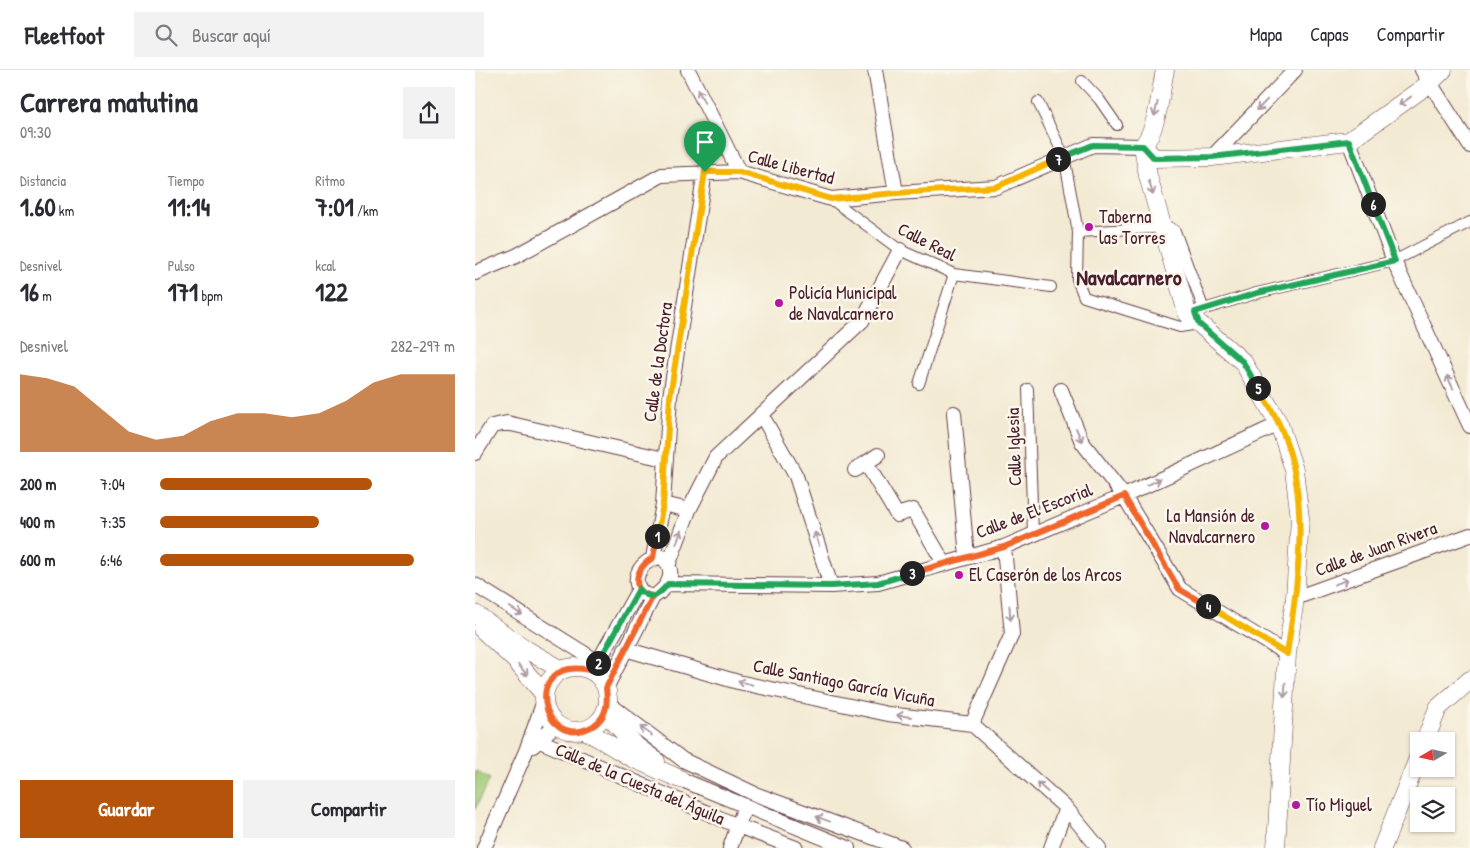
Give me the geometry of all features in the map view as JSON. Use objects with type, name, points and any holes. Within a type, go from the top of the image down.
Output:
[{"type":"street","points":[[688,70],[739,172]]},
{"type":"street","points":[[875,70],[896,193]]},
{"type":"street","points":[[1165,70],[1153,124],[1148,140],[1143,146],[1148,176],[1187,313],[1197,318],[1243,362],[1279,424],[1294,470],[1300,518],[1295,598],[1287,654],[1276,848]]},
{"type":"street","points":[[1212,157],[1295,70]]},
{"type":"street","points":[[1143,146],[1154,158],[1212,157],[1349,141],[1426,76],[1443,70]]},
{"type":"street","points":[[1426,76],[1470,146]]},
{"type":"street","points":[[1082,81],[1099,99],[1117,125]]},
{"type":"street","points":[[1037,102],[1064,156],[1078,232],[1077,279],[1084,297],[1180,327],[1257,293],[1395,261],[1470,222]]},
{"type":"street","points":[[1349,141],[1395,261],[1470,426]]},
{"type":"street","name":"Calle Libertad","points":[[475,272],[516,256],[662,175],[739,172],[831,199],[996,187],[1093,145],[1143,146]]},
{"type":"street","name":"Calle de la Doctora","points":[[653,558],[663,504],[664,459],[670,397],[705,172]]},
{"type":"street","name":"Calle Real","points":[[831,199],[900,250],[954,274],[1051,287]]},
{"type":"street","points":[[1078,232],[1163,228]]},
{"type":"street","points":[[669,563],[689,510],[716,457],[862,321],[900,250]]},
{"type":"street","points":[[919,384],[954,274]]},
{"type":"street","name":"Calle Iglesia","points":[[1028,389],[1033,534]]},
{"type":"street","points":[[1061,390],[1082,442],[1124,496],[1179,589],[1287,654]]},
{"type":"street","points":[[954,412],[967,556]]},
{"type":"street","points":[[761,414],[796,476],[831,586]]},
{"type":"street","points":[[475,453],[492,426],[507,423],[664,459]]},
{"type":"street","name":"Calle de El Escorial","points":[[668,584],[831,586],[878,583],[967,556],[1004,547],[1124,496],[1279,424]]},
{"type":"street","points":[[867,463],[897,515],[913,510],[944,563]]},
{"type":"street","points":[[663,504],[689,510]]},
{"type":"street","name":"Calle de Juan Rivera","points":[[1295,598],[1470,535]]},
{"type":"street","points":[[1004,547],[1011,634],[972,724],[1066,808],[1099,848]]},
{"type":"street","points":[[662,557],[669,563],[672,573],[668,584],[661,592],[653,596],[645,595],[639,589],[637,577],[644,562],[662,557]]},
{"type":"street","points":[[475,585],[594,666],[607,701]]},
{"type":"street","points":[[594,666],[639,589]]},
{"type":"street","points":[[475,625],[516,661],[544,698],[548,715],[556,724],[574,731],[585,730],[598,723],[625,649],[653,596]]},
{"type":"street","points":[[475,614],[527,650],[562,670]]},
{"type":"street","name":"Calle Santiago García Vicuña","points":[[625,649],[766,688],[888,714],[972,724]]},
{"type":"street","points":[[484,848],[526,750],[550,680],[562,670],[594,666]]},
{"type":"street","points":[[1429,732],[1438,708],[1470,680]]},
{"type":"street","name":"Calle de la Cuesta del Águila","points":[[607,701],[637,747],[745,806],[850,848],[857,832]]},
{"type":"street","points":[[526,750],[540,741],[556,724]]},
{"type":"street","name":"Calle de la Cuesta del Águila","points":[[585,730],[632,758],[679,770],[755,794],[902,848]]},
{"type":"street","name":"Calle de la Cuesta del Águila","points":[[540,741],[738,826],[796,848]]},
{"type":"street","points":[[1382,848],[1410,778]]},
{"type":"street","points":[[730,848],[745,806]]},
{"type":"street","points":[[786,823],[792,808]]},
{"type":"street","points":[[1051,848],[1066,808]]},
{"type":"green space","points":[[475,771],[490,779],[475,809]]},
{"type":"place","name":"Taberna las Torres","points":[[1089,227]]},
{"type":"place","name":"Policía Municipal de Navalcarnero","points":[[779,303]]},
{"type":"place","name":"La Mansión de Navalcarnero","points":[[1265,526]]},
{"type":"place","name":"El Caserón de los Arcos","points":[[959,575]]},
{"type":"place","name":"Tío Miguel","points":[[1296,805]]},
{"type":"district","name":"Navalcarnero","points":[[1129,277]]},
{"type":"route","points":[[705,172],[670,397],[664,459],[663,504],[653,558],[644,562],[637,577],[639,589],[645,595],[653,596],[606,688],[608,703],[598,723],[585,730],[574,731],[556,724],[548,715],[544,701],[544,694],[550,680],[562,670],[575,667],[589,670],[599,662],[639,589],[645,595],[653,596],[661,592],[668,584],[831,586],[878,583],[967,556],[1004,547],[1124,496],[1179,589],[1287,654],[1295,598],[1300,518],[1294,470],[1279,424],[1243,362],[1199,324],[1195,312],[1257,293],[1395,261],[1349,141],[1212,157],[1154,158],[1143,146],[1093,145],[996,187],[831,199],[739,172],[705,172]]}]
